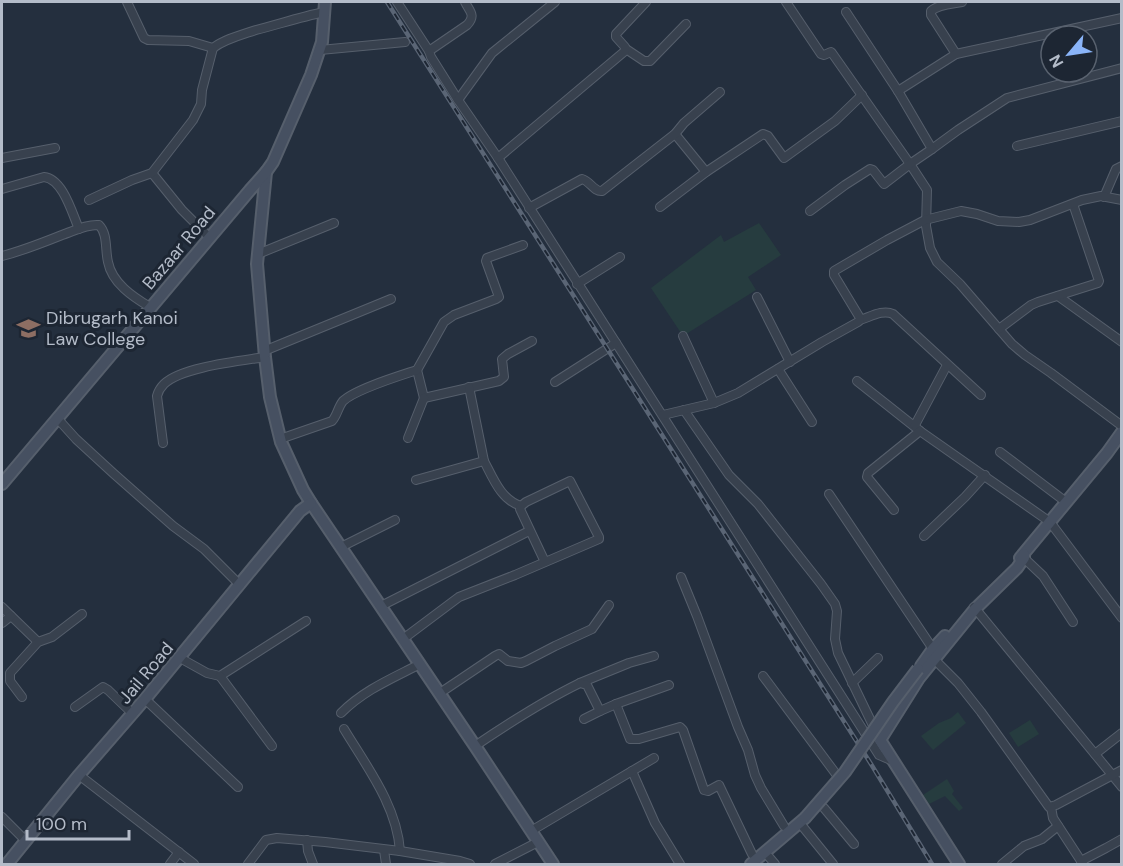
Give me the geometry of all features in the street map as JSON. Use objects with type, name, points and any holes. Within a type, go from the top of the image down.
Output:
[{"type":"main road","points":[[325,7],[320,50],[278,151],[266,172],[257,264],[270,397],[280,439],[310,503],[553,864]]},
{"type":"main road","name":"Bazaar Road","points":[[2,484],[266,172]]},
{"type":"main road","points":[[752,859],[804,823],[844,772],[918,669],[1024,556],[1122,432]]},
{"type":"main road","name":"Jail Road","points":[[7,864],[300,511],[310,503]]},
{"type":"main road","points":[[934,654],[880,740],[959,864]]},
{"type":"street","points":[[127,2],[144,38],[189,41],[213,48]]},
{"type":"street","points":[[397,2],[879,755],[894,762]]},
{"type":"street","points":[[429,51],[472,20],[472,15],[465,2]]},
{"type":"street","points":[[458,100],[492,53],[555,2]]},
{"type":"street","points":[[646,2],[616,34],[626,50],[644,61],[650,61],[686,24]]},
{"type":"street","points":[[786,2],[821,54],[824,55],[831,51],[927,190],[925,220],[930,248],[937,262],[960,284],[1012,344],[1122,426]]},
{"type":"street","points":[[956,54],[931,15],[931,11],[939,6],[962,2]]},
{"type":"street","points":[[89,200],[152,173],[194,120],[201,104],[202,90],[213,48],[219,43],[305,16],[325,7]]},
{"type":"street","points":[[846,12],[898,91],[932,149]]},
{"type":"street","points":[[898,91],[956,54],[1122,18]]},
{"type":"street","points":[[320,50],[405,42]]},
{"type":"street","points":[[498,158],[626,50]]},
{"type":"street","points":[[810,211],[870,169],[884,184],[958,130],[1007,98],[1122,68]]},
{"type":"street","points":[[529,208],[582,179],[597,191],[602,191],[675,134],[684,123],[720,92]]},
{"type":"street","points":[[660,207],[706,171],[763,134],[768,136],[784,158],[835,121],[862,95]]},
{"type":"street","points":[[1017,146],[1122,120]]},
{"type":"street","points":[[675,134],[706,171]]},
{"type":"street","points":[[2,158],[56,148]]},
{"type":"street","points":[[1104,197],[1116,169],[1122,166]]},
{"type":"street","points":[[152,173],[209,237]]},
{"type":"street","points":[[2,189],[48,177],[63,192],[79,229]]},
{"type":"street","points":[[860,320],[834,275],[834,271],[925,220],[968,211],[998,221],[1019,222],[1082,200],[1101,196],[1122,200]]},
{"type":"street","points":[[999,328],[1031,305],[1096,285],[1099,281],[1073,204]]},
{"type":"street","points":[[258,254],[334,223]]},
{"type":"street","points":[[2,256],[96,224],[102,227],[108,264],[117,280],[122,287],[150,307]]},
{"type":"street","points":[[280,439],[332,421],[344,400],[354,394],[417,370],[444,322],[454,315],[499,297],[486,261],[487,258],[523,245]]},
{"type":"street","points":[[577,284],[620,256]]},
{"type":"street","points":[[1058,296],[1122,342]]},
{"type":"street","points":[[757,297],[790,362]]},
{"type":"street","points":[[163,443],[157,396],[164,383],[175,376],[207,366],[265,354],[391,298]]},
{"type":"street","points":[[663,415],[714,403],[738,393],[860,320],[882,312],[889,312],[981,395]]},
{"type":"street","points":[[683,336],[714,403]]},
{"type":"street","points":[[424,398],[503,379],[502,358],[531,341]]},
{"type":"street","points":[[555,382],[616,343]]},
{"type":"street","points":[[894,510],[867,477],[868,473],[917,428],[948,365]]},
{"type":"street","points":[[778,369],[812,422]]},
{"type":"street","points":[[408,438],[424,398],[417,370]]},
{"type":"street","points":[[857,381],[917,428],[1050,522],[1122,618]]},
{"type":"street","points":[[469,387],[484,461],[505,497],[510,502],[521,506]]},
{"type":"street","points":[[684,410],[729,475],[758,504],[835,604],[837,611],[836,646],[880,740]]},
{"type":"street","points":[[57,418],[113,473],[173,526],[204,549],[240,585]]},
{"type":"street","points":[[1000,452],[1066,502]]},
{"type":"street","points":[[416,480],[484,461]]},
{"type":"street","points":[[924,536],[985,475]]},
{"type":"street","points":[[403,639],[459,597],[597,540],[599,537],[570,482],[521,506]]},
{"type":"street","points":[[829,494],[934,654],[981,712],[1045,803],[1051,807],[1053,818],[1082,863],[1122,839]]},
{"type":"street","points":[[521,506],[520,509],[529,531],[545,562]]},
{"type":"street","points":[[340,547],[395,520]]},
{"type":"street","points":[[381,606],[529,531]]},
{"type":"street","points":[[1024,556],[1043,576],[1073,622]]},
{"type":"street","points":[[681,577],[698,616],[748,750],[755,775],[784,826]]},
{"type":"street","points":[[440,693],[499,654],[508,661],[521,663],[592,629],[609,605]]},
{"type":"street","points":[[2,607],[38,642]]},
{"type":"street","points":[[974,607],[1122,787]]},
{"type":"street","points":[[22,698],[9,676],[38,642],[52,637],[82,614]]},
{"type":"street","points":[[2,623],[11,616]]},
{"type":"street","points":[[219,676],[306,621]]},
{"type":"street","points":[[475,746],[553,696],[629,663],[654,656]]},
{"type":"street","points":[[852,683],[878,658]]},
{"type":"street","points":[[174,664],[219,676],[272,746]]},
{"type":"street","points":[[341,713],[366,692],[420,664]]},
{"type":"street","points":[[763,676],[836,774]]},
{"type":"street","points":[[580,683],[586,685],[600,711]]},
{"type":"street","points":[[584,719],[616,704],[669,685]]},
{"type":"street","points":[[75,707],[103,687],[133,714]]},
{"type":"street","points":[[146,699],[238,787]]},
{"type":"street","points":[[616,704],[630,739],[639,739],[680,727],[683,730],[703,787],[708,791],[719,785],[752,859]]},
{"type":"street","points":[[344,729],[385,798],[399,835],[400,851]]},
{"type":"street","points":[[1095,754],[1122,733]]},
{"type":"street","points":[[531,831],[654,758]]},
{"type":"street","points":[[1051,807],[1122,770]]},
{"type":"street","points":[[632,771],[655,823],[680,864]]},
{"type":"street","points":[[80,775],[194,864]]},
{"type":"street","points":[[824,808],[854,844]]},
{"type":"street","points":[[2,817],[26,841]]},
{"type":"street","points":[[804,823],[834,864]]},
{"type":"street","points":[[1002,864],[1024,846],[1042,839],[1058,826]]},
{"type":"street","points":[[249,864],[266,840],[272,838],[400,851],[470,864]]},
{"type":"street","points":[[310,841],[308,851],[314,864]]},
{"type":"street","points":[[495,864],[538,842]]},
{"type":"street","points":[[384,850],[386,864]]},
{"type":"street","points":[[170,864],[179,852]]},
{"type":"street","points":[[769,857],[775,864]]},
{"type":"green space","points":[[759,223],[781,255],[748,277],[756,290],[683,336],[651,288],[721,235],[724,242]]},
{"type":"green space","points":[[958,712],[966,723],[933,750],[921,736]]},
{"type":"green space","points":[[1030,720],[1039,734],[1018,747],[1009,733]]},
{"type":"green space","points":[[947,779],[954,791],[952,794],[963,808],[959,811],[945,796],[929,804],[923,795]]},
{"type":"railway","points":[[387,2],[871,764],[932,864]]},
{"type":"place","name":"Dibrugarh Kanoi Law College","points":[[28,328]]}]
